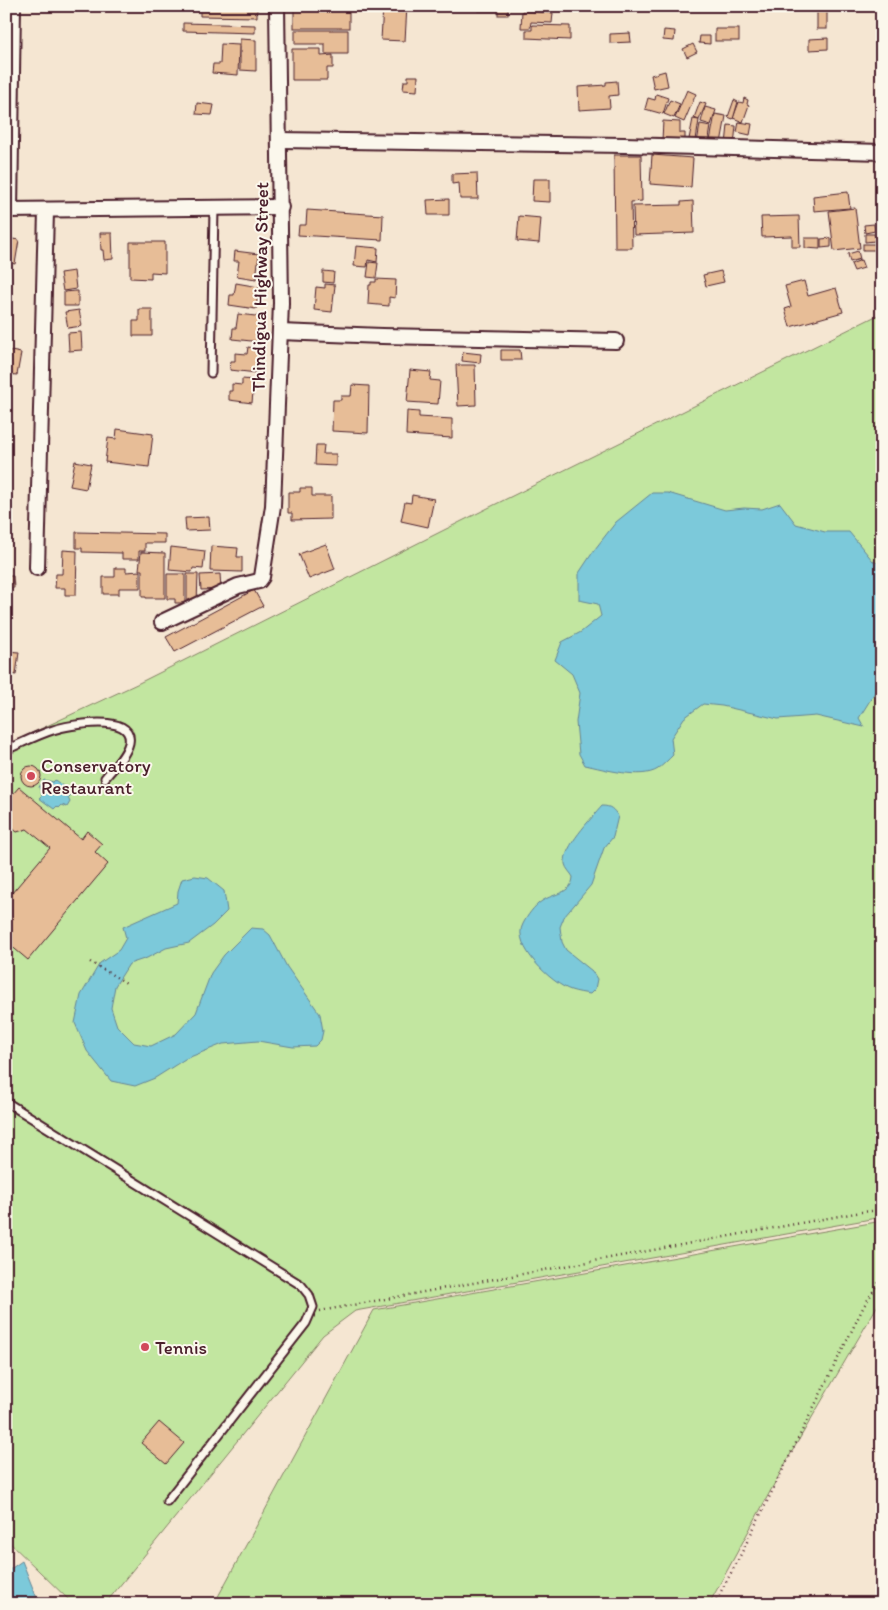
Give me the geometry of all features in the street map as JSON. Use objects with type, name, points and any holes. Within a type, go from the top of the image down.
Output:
[{"type":"street","points":[[13,6],[8,210],[281,208]]},
{"type":"street","name":"Thindigua Highway Street","points":[[162,622],[238,586],[259,581],[262,577],[273,506],[280,332],[281,208],[277,6]]},
{"type":"street","points":[[279,140],[624,145],[882,152]]},
{"type":"street","points":[[37,568],[46,211]]},
{"type":"street","points":[[280,332],[616,341]]},
{"type":"lane","points":[[211,373],[214,208]]},
{"type":"lane","points":[[6,750],[37,736],[72,725],[118,725],[128,732],[129,743],[121,758],[105,778]]},
{"type":"lane","points":[[6,1102],[301,1286],[309,1295],[313,1307],[306,1322],[167,1501]]},
{"type":"path","points":[[90,962],[128,984]]},
{"type":"path","points":[[310,1313],[714,1238],[882,1210]]},
{"type":"path","points":[[714,1604],[736,1564],[864,1306],[882,1277]]},
{"type":"green space","points":[[882,313],[882,1217],[355,1311],[323,1335],[105,1604],[73,1604],[6,1539],[6,745],[139,683]]},
{"type":"green space","points":[[882,1221],[882,1298],[790,1455],[709,1604],[214,1604],[374,1310]]},
{"type":"water","points":[[652,493],[668,493],[725,510],[762,509],[780,503],[796,524],[825,532],[849,532],[873,561],[882,565],[882,691],[877,689],[859,718],[864,727],[816,716],[778,719],[722,706],[703,704],[684,718],[671,738],[673,755],[658,769],[642,774],[632,774],[585,765],[579,754],[576,722],[580,693],[572,674],[555,660],[562,642],[581,632],[601,616],[598,604],[579,600],[579,573],[616,522]]},
{"type":"water","points":[[44,780],[53,782],[55,780],[69,791],[67,793],[70,796],[68,798],[70,802],[67,807],[62,805],[54,809],[39,798],[42,795],[39,787]]},
{"type":"water","points":[[602,806],[612,808],[618,816],[613,837],[604,848],[591,885],[564,917],[560,927],[562,942],[566,950],[592,971],[597,979],[595,989],[590,994],[573,991],[544,972],[528,953],[521,933],[523,924],[536,906],[547,898],[566,890],[572,883],[573,877],[565,864],[568,850]]},
{"type":"water","points":[[195,876],[208,878],[224,891],[227,911],[213,925],[189,943],[166,948],[147,958],[129,964],[115,986],[111,1008],[117,1026],[134,1043],[151,1046],[176,1034],[196,1013],[211,973],[224,955],[251,928],[263,929],[270,935],[287,967],[320,1014],[323,1031],[321,1040],[315,1046],[293,1047],[258,1041],[223,1044],[185,1059],[155,1078],[135,1086],[111,1081],[87,1051],[75,1023],[81,995],[100,963],[119,950],[126,938],[123,927],[177,903],[182,879]]},
{"type":"water","points":[[22,1561],[36,1596],[46,1604],[6,1604],[6,1572]]},
{"type":"building","points":[[200,6],[257,6],[257,17],[200,16]]},
{"type":"building","points":[[294,6],[349,6],[349,28],[294,28]]},
{"type":"building","points":[[383,6],[407,6],[405,41],[381,40]]},
{"type":"building","points":[[478,6],[497,6],[497,11],[478,11]]},
{"type":"building","points":[[498,6],[508,6],[508,15],[498,15]]},
{"type":"building","points":[[817,6],[827,6],[827,29],[817,29]]},
{"type":"building","points":[[522,11],[553,13],[552,23],[531,22],[530,28],[521,28]]},
{"type":"building","points":[[183,23],[255,25],[255,33],[183,31]]},
{"type":"building","points":[[532,25],[570,26],[570,40],[526,38],[526,30],[532,30]]},
{"type":"building","points":[[715,29],[739,29],[739,41],[715,41]]},
{"type":"building","points":[[295,30],[348,30],[348,54],[325,54],[325,44],[295,44]]},
{"type":"building","points":[[664,30],[675,31],[674,41],[663,40]]},
{"type":"building","points":[[630,33],[631,42],[610,43],[610,34]]},
{"type":"building","points":[[700,36],[710,36],[710,44],[699,43]]},
{"type":"building","points":[[828,38],[828,49],[809,50],[809,39]]},
{"type":"building","points":[[240,39],[256,40],[256,71],[240,70]]},
{"type":"building","points":[[221,44],[239,45],[238,75],[212,73],[213,64],[220,64]]},
{"type":"building","points":[[693,44],[697,52],[687,57],[683,49]]},
{"type":"building","points":[[292,49],[321,49],[321,56],[333,55],[333,68],[327,68],[327,80],[292,80]]},
{"type":"building","points":[[665,71],[668,86],[654,89],[651,75]]},
{"type":"building","points":[[408,76],[418,76],[417,91],[403,90],[404,81],[408,81]]},
{"type":"building","points":[[617,81],[618,95],[609,96],[610,108],[579,110],[578,87],[606,85],[606,82]]},
{"type":"building","points":[[687,90],[696,94],[684,122],[675,118]]},
{"type":"building","points":[[656,94],[668,98],[663,114],[645,109],[648,98],[655,100]]},
{"type":"building","points":[[744,98],[748,100],[747,104],[749,105],[743,122],[733,118],[739,102],[743,103]]},
{"type":"building","points":[[670,100],[680,104],[674,118],[664,114]]},
{"type":"building","points":[[734,100],[738,102],[733,119],[728,117]]},
{"type":"building","points":[[700,102],[706,104],[699,120],[694,118]]},
{"type":"building","points":[[197,103],[214,105],[212,115],[196,114]]},
{"type":"building","points":[[705,107],[716,110],[711,125],[701,122]]},
{"type":"building","points":[[715,114],[726,116],[721,143],[710,141]]},
{"type":"building","points":[[693,119],[699,120],[696,140],[689,139]]},
{"type":"building","points":[[663,121],[680,122],[680,133],[685,133],[685,141],[662,140]]},
{"type":"building","points":[[739,122],[752,124],[750,135],[737,132]]},
{"type":"building","points":[[700,124],[711,126],[708,145],[697,143]]},
{"type":"building","points":[[728,125],[736,126],[734,145],[726,145]]},
{"type":"building","points":[[614,155],[641,155],[642,201],[631,202],[632,248],[615,248]]},
{"type":"building","points":[[652,155],[693,158],[691,187],[650,184]]},
{"type":"building","points":[[477,173],[478,199],[460,199],[459,183],[452,184],[452,174]]},
{"type":"building","points":[[533,179],[550,179],[550,202],[532,201]]},
{"type":"building","points":[[848,192],[850,208],[814,211],[813,196]]},
{"type":"building","points":[[449,199],[449,215],[428,215],[427,200]]},
{"type":"building","points":[[693,201],[694,233],[634,235],[633,206],[681,205],[681,202]]},
{"type":"building","points":[[855,208],[860,248],[834,251],[829,211]]},
{"type":"building","points":[[307,210],[383,215],[382,240],[298,235],[299,225],[306,225]]},
{"type":"building","points":[[519,216],[541,218],[539,243],[517,241]]},
{"type":"building","points":[[799,216],[800,247],[792,247],[792,236],[762,237],[761,217]]},
{"type":"building","points":[[874,224],[875,231],[865,233],[864,225]]},
{"type":"building","points":[[100,233],[112,233],[113,259],[104,260],[103,250],[101,250]]},
{"type":"building","points":[[865,234],[875,234],[875,241],[865,242]]},
{"type":"building","points":[[6,238],[19,240],[15,264],[6,262]]},
{"type":"building","points":[[805,238],[820,238],[820,249],[805,248]]},
{"type":"building","points":[[831,238],[831,247],[821,248],[821,239]]},
{"type":"building","points":[[130,242],[165,242],[165,273],[151,272],[151,279],[130,278]]},
{"type":"building","points":[[863,244],[876,244],[876,250],[863,250]]},
{"type":"building","points":[[356,246],[378,248],[377,262],[368,260],[367,267],[354,266]]},
{"type":"building","points":[[235,251],[259,254],[256,279],[237,276],[239,261],[234,261]]},
{"type":"building","points":[[858,251],[860,259],[850,262],[848,254]]},
{"type":"building","points":[[861,260],[864,268],[854,271],[851,264]]},
{"type":"building","points":[[369,262],[378,263],[376,278],[367,277]]},
{"type":"building","points":[[74,271],[76,289],[63,291],[60,273]]},
{"type":"building","points":[[323,271],[334,272],[333,283],[323,282]]},
{"type":"building","points":[[721,271],[724,282],[706,286],[703,275]]},
{"type":"building","points":[[376,279],[396,280],[395,298],[389,297],[389,306],[368,304],[369,285],[371,285],[371,282],[376,282]]},
{"type":"building","points":[[804,281],[808,296],[836,288],[843,312],[790,327],[785,309],[791,307],[785,286]]},
{"type":"building","points":[[236,283],[259,287],[256,309],[229,305],[230,295],[234,295]]},
{"type":"building","points":[[325,284],[335,285],[332,312],[314,310],[316,287],[325,288]]},
{"type":"building","points":[[78,291],[78,306],[64,306],[64,292]]},
{"type":"building","points":[[139,309],[152,309],[152,336],[133,336],[133,321],[139,321]]},
{"type":"building","points":[[79,310],[82,326],[68,328],[65,312]]},
{"type":"building","points":[[238,314],[264,317],[261,342],[232,339],[233,328],[236,328]]},
{"type":"building","points":[[81,332],[82,350],[69,351],[68,333]]},
{"type":"building","points":[[248,347],[259,349],[257,373],[230,370],[231,361],[235,361],[235,353],[247,354]]},
{"type":"building","points":[[6,350],[21,353],[17,375],[6,374]]},
{"type":"building","points":[[501,350],[520,350],[521,360],[501,360]]},
{"type":"building","points":[[463,352],[481,354],[480,363],[462,361]]},
{"type":"building","points":[[456,365],[475,365],[476,405],[458,406]]},
{"type":"building","points":[[410,370],[431,372],[430,380],[440,381],[438,404],[407,402]]},
{"type":"building","points":[[242,379],[254,380],[252,403],[229,400],[229,391],[232,391],[232,384],[242,385]]},
{"type":"building","points":[[352,385],[369,386],[368,433],[332,431],[333,400],[341,400],[341,396],[351,396]]},
{"type":"building","points":[[407,411],[419,412],[419,417],[452,419],[452,438],[406,435]]},
{"type":"building","points":[[117,429],[153,434],[149,467],[105,462],[108,438],[116,439]]},
{"type":"building","points":[[316,445],[324,445],[323,454],[336,454],[336,466],[315,465]]},
{"type":"building","points":[[75,461],[91,464],[86,489],[70,486]]},
{"type":"building","points":[[300,488],[312,488],[312,496],[331,496],[331,519],[292,520],[292,513],[288,513],[288,492],[300,492]]},
{"type":"building","points":[[412,495],[434,499],[428,527],[401,521],[405,502],[411,503]]},
{"type":"building","points":[[209,517],[210,530],[186,531],[185,518]]},
{"type":"building","points":[[76,532],[165,534],[165,543],[145,543],[145,551],[139,551],[139,559],[122,559],[122,553],[82,552],[82,548],[76,548]]},
{"type":"building","points":[[326,544],[335,569],[309,579],[299,554]]},
{"type":"building","points":[[211,546],[238,548],[237,557],[242,557],[242,572],[210,571]]},
{"type":"building","points":[[171,547],[205,551],[203,569],[193,568],[192,572],[169,570]]},
{"type":"building","points":[[63,550],[77,551],[76,595],[65,595],[65,588],[55,588],[56,574],[62,574]]},
{"type":"building","points":[[141,552],[165,553],[165,598],[142,597],[142,570],[139,570]]},
{"type":"building","points":[[115,568],[126,568],[126,572],[140,571],[140,588],[119,588],[119,594],[103,594],[103,577],[115,577]]},
{"type":"building","points":[[167,574],[185,574],[185,603],[175,603],[175,599],[167,599]]},
{"type":"building","points":[[187,574],[198,574],[197,603],[187,603]]},
{"type":"building","points":[[220,574],[221,589],[201,590],[200,575]]},
{"type":"building","points":[[6,576],[13,576],[14,588],[6,588]]},
{"type":"building","points":[[254,590],[263,606],[175,652],[166,637]]},
{"type":"building","points":[[6,651],[19,652],[16,675],[10,674],[9,686],[6,685]]},
{"type":"building","name":"Conservatory Restaurant","points":[[31,766],[38,769],[41,776],[38,783],[31,786],[24,783],[21,776],[24,769]]},
{"type":"building","points":[[19,787],[81,839],[87,831],[102,844],[95,852],[108,864],[28,960],[9,944],[6,947],[6,900],[50,848],[27,829],[17,832],[6,823],[6,802]]},
{"type":"building","points":[[159,1422],[184,1443],[166,1464],[141,1443]]},
{"type":"place","name":"Conservatory Restaurant","points":[[31,776]]},
{"type":"place","name":"Tennis","points":[[145,1347]]}]
